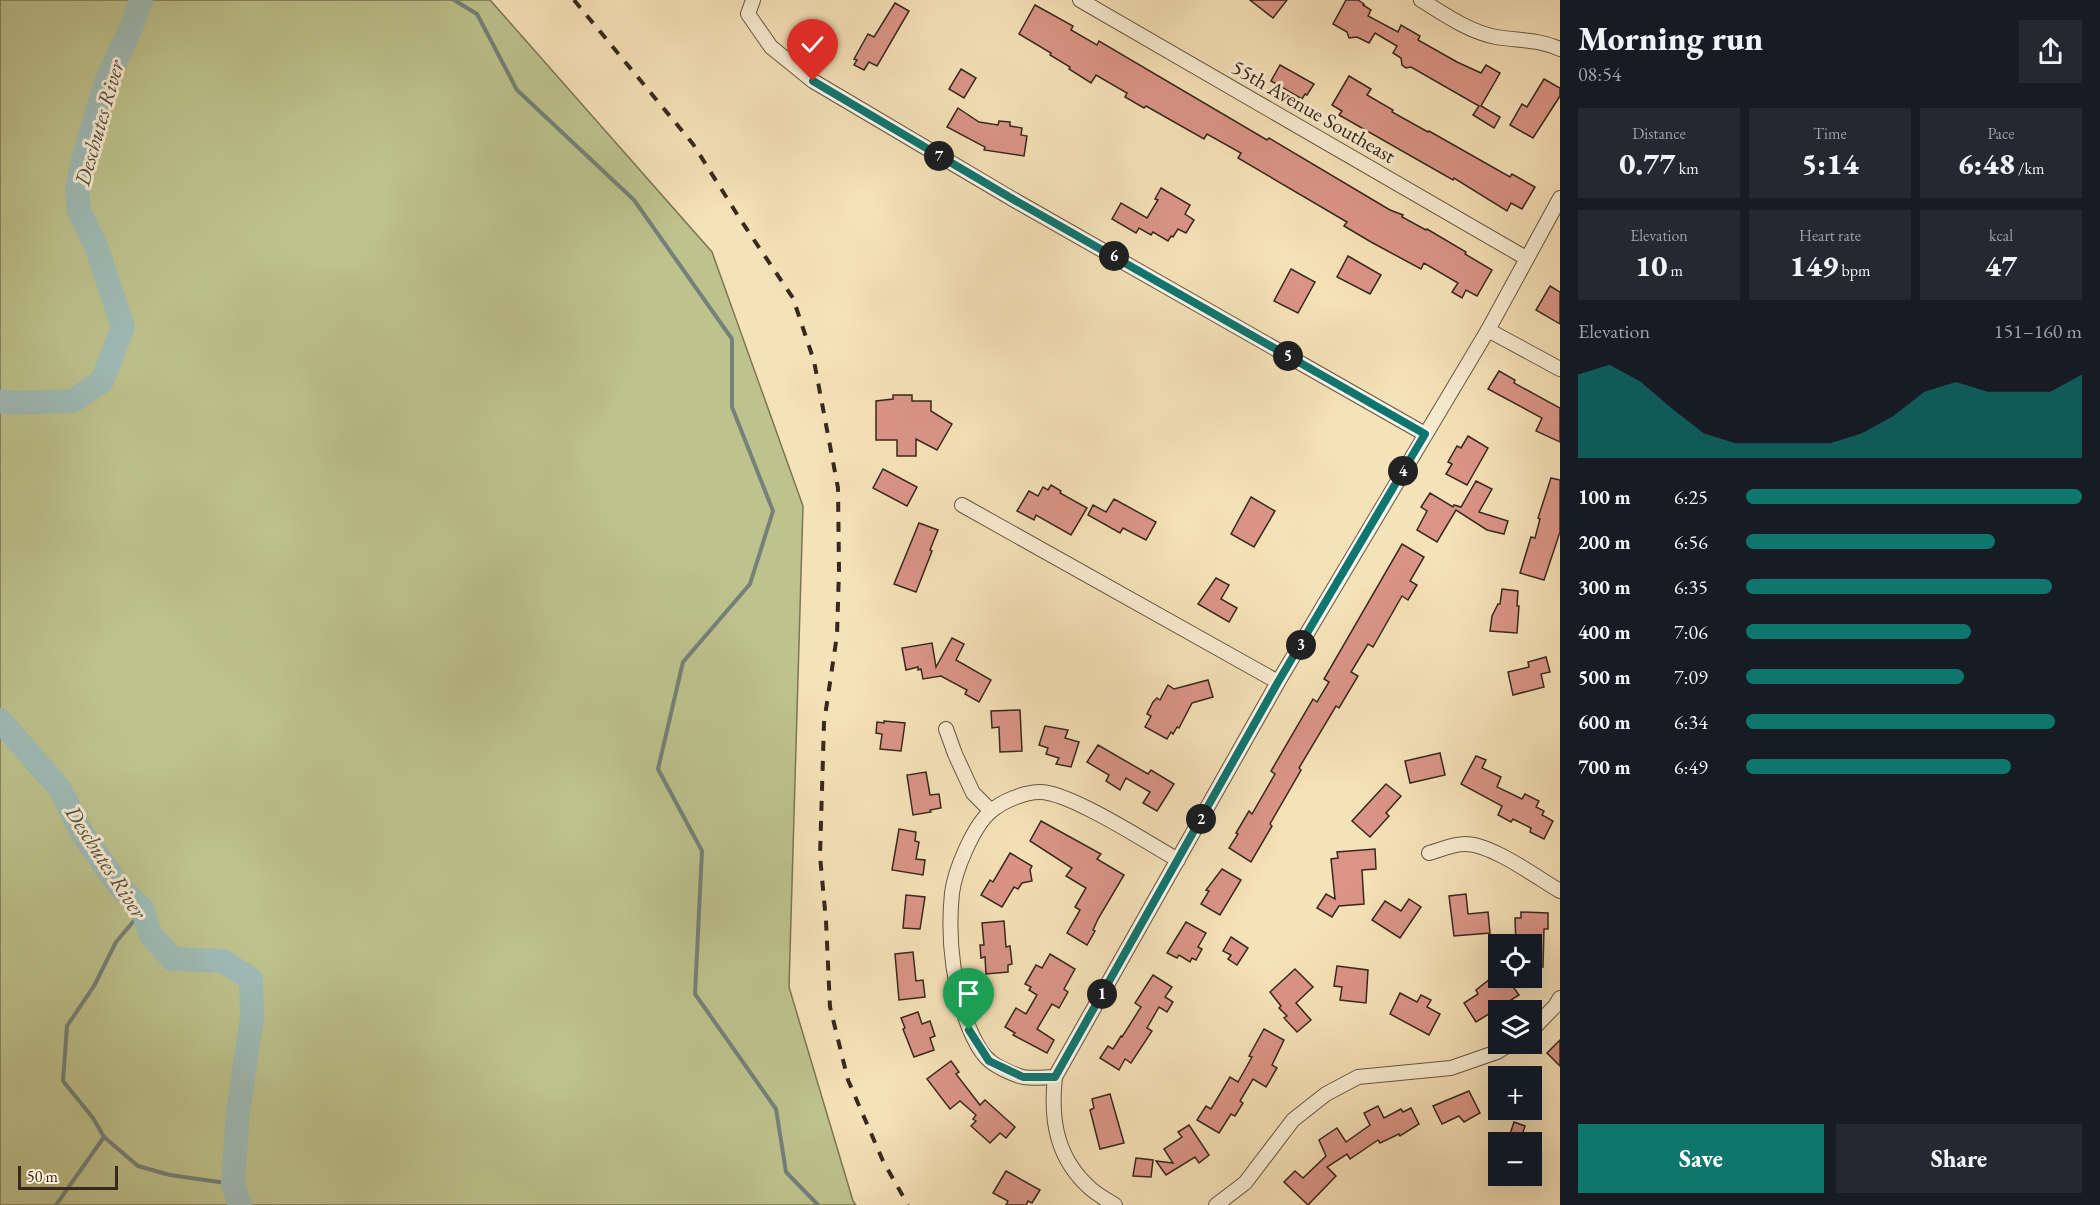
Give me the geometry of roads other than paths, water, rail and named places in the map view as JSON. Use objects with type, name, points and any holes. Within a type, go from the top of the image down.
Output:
[{"type":"street","points":[[753,0],[748,14],[771,47],[813,81],[1016,201],[1425,434]]},
{"type":"street","name":"55th Avenue Southeast","points":[[1080,0],[1526,258]]},
{"type":"street","points":[[1421,0],[1465,26],[1480,32],[1496,37],[1545,42],[1560,49]]},
{"type":"street","points":[[1115,1205],[1091,1190],[1069,1165],[1055,1132],[1052,1101],[1055,1077],[1278,682],[1488,330],[1560,198]]},
{"type":"street","points":[[1488,330],[1560,369]]},
{"type":"street","points":[[962,505],[1278,682]]},
{"type":"street","points":[[946,729],[974,793],[991,811]]},
{"type":"street","points":[[1055,1077],[1023,1077],[989,1061],[969,1030],[957,988],[951,944],[952,891],[964,854],[980,823],[991,811],[1009,800],[1038,792],[1054,794],[1076,803],[1178,860]]},
{"type":"street","points":[[1429,853],[1463,844],[1479,846],[1494,852],[1560,891]]},
{"type":"street","points":[[1542,1019],[1560,998]]},
{"type":"street","points":[[1216,1205],[1245,1183],[1293,1120],[1326,1094],[1358,1077],[1451,1068],[1491,1054]]},
{"type":"waterway","name":"Deschutes River","points":[[0,401],[16,403],[73,401],[102,381],[123,327],[96,246],[79,211],[77,189],[83,159],[107,79],[131,28],[141,0]]},
{"type":"waterway","points":[[454,0],[477,14],[517,90],[634,200],[732,339],[732,407],[773,511],[750,584],[683,662],[658,769],[702,851],[695,994],[776,1109],[786,1172],[818,1205]]},
{"type":"waterway","name":"Deschutes River","points":[[0,720],[60,789],[83,835],[119,886],[143,910],[150,934],[172,959],[223,961],[251,979],[252,1018],[238,1112],[233,1184],[240,1205]]},
{"type":"waterway","points":[[143,910],[116,942],[94,986],[67,1026],[63,1081],[93,1118],[104,1137],[138,1166],[170,1175],[233,1184]]},
{"type":"waterway","points":[[56,1205],[104,1137]]},
{"type":"railway","points":[[574,0],[693,144],[793,298],[814,361],[838,488],[837,635],[824,723],[820,856],[830,1007],[848,1080],[883,1161],[908,1205]]}]
